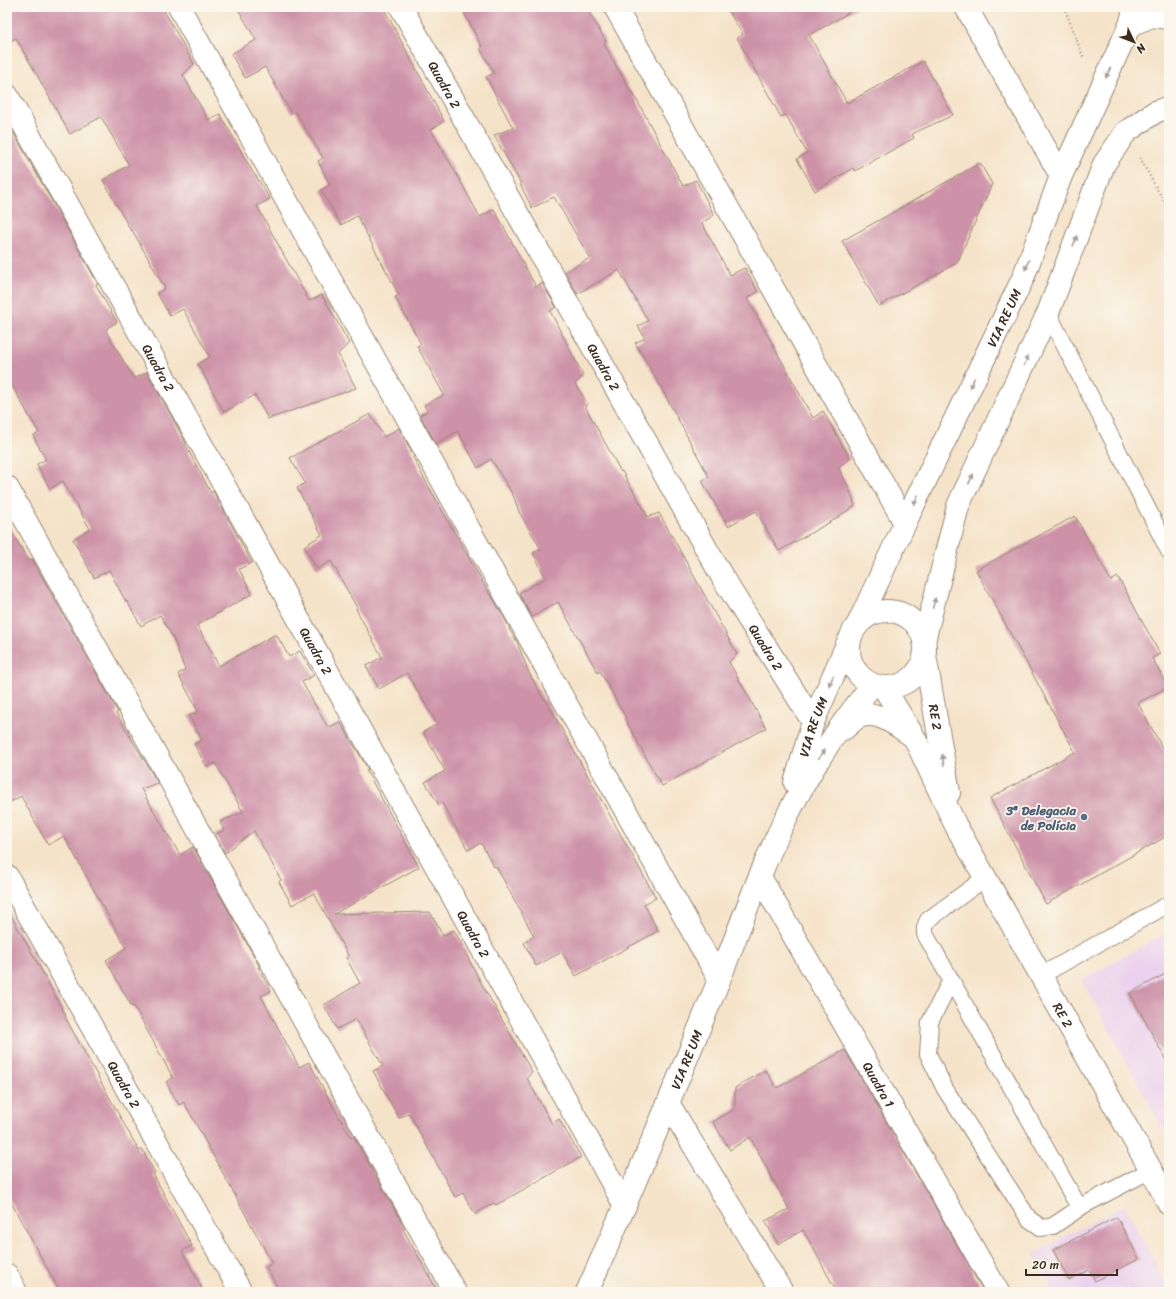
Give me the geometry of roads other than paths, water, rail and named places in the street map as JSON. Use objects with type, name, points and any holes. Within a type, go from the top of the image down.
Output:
[{"type":"street","points":[[179,7],[719,979]]},
{"type":"street","name":"Quadra 2","points":[[401,7],[724,580],[813,722]]},
{"type":"street","points":[[615,7],[905,523]]},
{"type":"street","points":[[966,7],[1061,176]]},
{"type":"street","points":[[1133,16],[1169,18]]},
{"type":"street","name":"VIA RE UM","points":[[782,825],[813,722],[855,628],[1023,278],[1061,176],[1133,16]]},
{"type":"street","name":"Quadra 2","points":[[7,95],[625,1206]]},
{"type":"street","points":[[924,648],[917,626],[905,615],[889,611],[873,613],[855,628],[848,650],[852,666],[862,680],[878,687],[896,687],[907,682],[919,670],[958,506],[1048,314],[1104,164],[1126,132],[1155,112],[1169,107]]},
{"type":"street","points":[[7,487],[455,1292]]},
{"type":"street","name":"RE 2","points":[[924,648],[946,783],[956,826]]},
{"type":"street","name":"VIA RE UM","points":[[587,1292],[625,1206],[782,825],[817,761],[836,734],[878,687]]},
{"type":"street","name":"RE 2","points":[[878,687],[914,737],[956,826],[1169,1204]]},
{"type":"street","points":[[836,734],[861,716],[875,715],[889,721],[914,737]]},
{"type":"street","name":"Quadra 2","points":[[7,876],[241,1292]]},
{"type":"street","name":"Quadra 1","points":[[760,876],[998,1292]]},
{"type":"street","points":[[668,1103],[782,1292]]},
{"type":"street","points":[[7,1276],[16,1292]]},
{"type":"lane","points":[[1048,314],[1169,551]]},
{"type":"lane","points":[[985,878],[928,920],[925,927],[925,934],[1076,1202],[1084,1205]]},
{"type":"lane","points":[[1040,976],[1169,904]]},
{"type":"lane","points":[[951,980],[930,1022],[928,1054],[945,1089],[1029,1219],[1042,1228],[1053,1226],[1084,1205],[1151,1170]]},
{"type":"place","name":"3ª Delegacia de Polícia","points":[[1084,817]]}]
